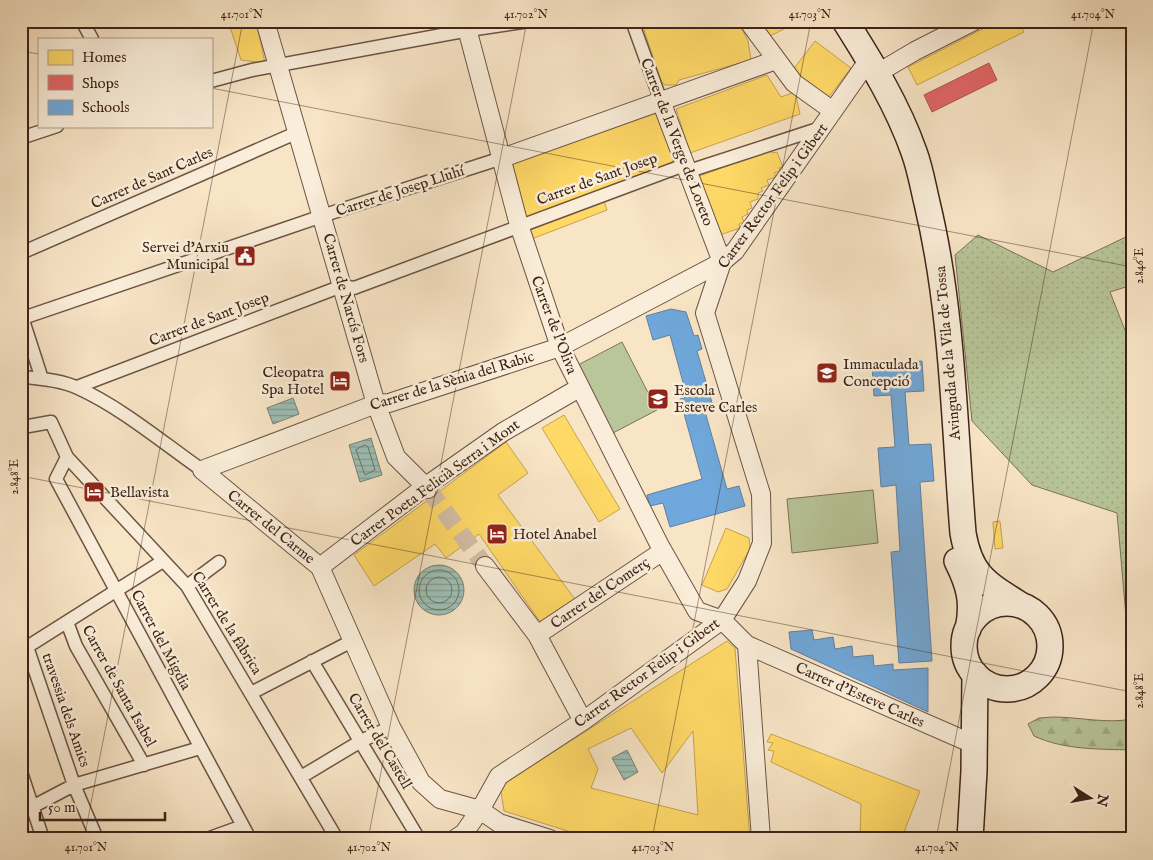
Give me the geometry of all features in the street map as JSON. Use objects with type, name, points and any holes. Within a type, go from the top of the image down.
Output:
[{"type":"main road","name":"Avinguda de la Vila de Tossa","points":[[850,23],[906,131],[914,153],[939,256],[946,304],[963,533],[968,557],[985,581],[1019,604]]},
{"type":"main road","name":"Avinguda de la Vila de Tossa","points":[[872,68],[906,166],[924,249],[937,330],[953,545],[956,560],[969,586],[972,602],[968,629]]},
{"type":"main road","points":[[970,839],[974,771],[975,674],[964,653],[968,629],[976,618],[993,606],[1009,603],[1019,604],[1034,613],[1046,626],[1050,644],[1049,654],[1043,669],[1029,682],[1008,688],[995,687],[975,674]]},
{"type":"main road","points":[[973,744],[986,710],[1008,688]]},
{"type":"main road","points":[[974,771],[981,808],[982,839]]},
{"type":"street","points":[[82,21],[91,38]]},
{"type":"street","name":"Carrer de Narcís Fors","points":[[265,21],[296,133],[322,216],[348,287],[376,404],[396,457],[427,488]]},
{"type":"street","points":[[212,81],[467,26],[529,21]]},
{"type":"street","name":"Carrer de la Verge de Loreto","points":[[632,21],[722,262]]},
{"type":"street","points":[[748,21],[794,83],[833,111]]},
{"type":"street","points":[[872,68],[908,54],[974,21]]},
{"type":"street","name":"Carrer de l'Oliva","points":[[467,26],[519,225],[560,347],[579,388],[663,551],[697,611],[722,620]]},
{"type":"street","name":"Carrer de Josep Lluhí","points":[[22,316],[502,158],[776,60]]},
{"type":"street","name":"Carrer Rector Felip i Gibert","points":[[480,810],[499,776],[583,721],[722,620],[748,581],[762,543],[761,494],[705,313],[722,262],[736,251],[833,111],[872,68]]},
{"type":"street","points":[[21,138],[51,128]]},
{"type":"street","name":"Carrer de Sant Josep","points":[[76,387],[519,225],[688,168],[821,128]]},
{"type":"street","name":"Carrer de Sant Carles","points":[[21,253],[296,133]]},
{"type":"street","name":"Carrer de la Sènia del Rabic","points":[[202,470],[376,404],[389,403],[560,347],[722,262]]},
{"type":"street","points":[[22,316],[42,379]]},
{"type":"street","name":"Carrer del Carme","points":[[21,377],[42,379],[76,387],[118,411],[202,470],[320,568],[391,727],[421,782],[440,799],[480,810]]},
{"type":"street","name":"Carrer Poeta Felicià Serra i Mont","points":[[320,568],[503,432],[579,388]]},
{"type":"street","name":"Carrer de la fàbrica","points":[[21,421],[23,427],[51,422],[67,457],[188,586],[337,839]]},
{"type":"street","name":"Carrer del Migdia","points":[[67,457],[56,479],[250,839]]},
{"type":"street","name":"Carrer del Comerç","points":[[536,635],[663,551]]},
{"type":"street","points":[[67,622],[163,561]]},
{"type":"street","points":[[188,586],[219,562]]},
{"type":"street","points":[[485,566],[536,635],[583,721]]},
{"type":"street","points":[[722,620],[747,645],[761,839]]},
{"type":"street","name":"travessia dels Amics","points":[[67,622],[27,647],[74,785],[97,839]]},
{"type":"street","name":"Carrer de Santa Isabel","points":[[67,622],[76,646],[144,764]]},
{"type":"street","points":[[251,693],[352,641]]},
{"type":"street","name":"Carrer d'Esteve Carles","points":[[747,645],[973,744]]},
{"type":"street","name":"Carrer del Castell","points":[[312,661],[419,839]]},
{"type":"street","points":[[301,777],[360,740],[391,727]]},
{"type":"street","points":[[27,808],[74,785],[200,748]]},
{"type":"street","points":[[21,772],[27,808],[43,839]]},
{"type":"street","points":[[459,836],[480,810],[499,823],[550,839]]},
{"type":"street","points":[[499,823],[511,839]]},
{"type":"street","points":[[207,839],[243,826]]},
{"type":"green space","points":[[1132,234],[1132,285],[1110,292],[1132,348],[1132,648],[1129,651],[1117,513],[1032,485],[972,421],[955,255],[978,235],[1053,272]]},
{"type":"green space","points":[[622,342],[657,410],[613,433],[578,365]]},
{"type":"green space","points":[[873,490],[878,543],[792,553],[787,499]]},
{"type":"green space","points":[[1053,717],[1103,721],[1132,719],[1132,750],[1069,746],[1045,741],[1034,736],[1028,724],[1039,718]]},
{"type":"water","points":[[293,398],[299,414],[273,424],[267,408]]},
{"type":"water","points":[[371,438],[382,475],[360,482],[349,445]]},
{"type":"water","points":[[439,565],[448,567],[459,576],[464,590],[462,599],[453,610],[439,615],[430,613],[419,604],[414,590],[416,581],[425,570]]},
{"type":"water","points":[[627,750],[638,772],[624,780],[612,758]]},
{"type":"building: Homes","points":[[228,21],[256,21],[265,63],[241,60]]},
{"type":"building: Homes","points":[[641,21],[738,21],[748,41],[751,60],[679,80],[676,85],[665,85],[661,81]]},
{"type":"building: Homes","points":[[759,21],[800,21],[768,37]]},
{"type":"building: Homes","points":[[998,21],[1018,21],[1024,32],[917,85],[908,67]]},
{"type":"building: Homes","points":[[815,41],[851,68],[828,98],[792,71]]},
{"type":"building: Homes","points":[[767,75],[781,97],[795,92],[800,114],[690,153],[676,109]]},
{"type":"building: Homes","points":[[663,109],[683,163],[521,221],[506,160]]},
{"type":"building: Homes","points":[[771,150],[772,153],[777,152],[783,167],[779,168],[780,171],[774,173],[776,177],[767,180],[769,185],[761,188],[763,191],[758,193],[758,199],[750,202],[752,208],[747,210],[748,214],[742,217],[744,222],[739,224],[740,228],[720,235],[699,176]]},
{"type":"building: Homes","points":[[603,197],[607,210],[529,240],[524,226]]},
{"type":"building: Homes","points":[[564,415],[620,509],[599,522],[542,428]]},
{"type":"building: Homes","points":[[506,442],[528,473],[498,495],[580,606],[545,629],[479,534],[446,558],[435,544],[374,586],[354,555]]},
{"type":"building: Homes","points":[[1000,521],[1003,548],[995,549],[993,522]]},
{"type":"building: Homes","points":[[726,528],[749,538],[750,549],[727,589],[718,592],[702,585]]},
{"type":"building: Homes","points":[[727,641],[735,648],[750,839],[593,839],[504,811],[500,786]],"holes":[[[631,728],[662,773],[693,731],[698,815],[591,788],[598,769],[588,749]]]},
{"type":"building: Homes","points":[[771,734],[920,791],[902,837],[907,839],[860,839],[861,804],[771,762],[774,751],[768,750],[773,743],[767,742]]},
{"type":"building: Shops","points":[[989,63],[997,80],[932,112],[924,95]]},
{"type":"building: Schools","points":[[671,309],[686,312],[694,336],[698,335],[702,349],[697,351],[713,406],[704,408],[727,489],[739,486],[745,506],[670,527],[663,503],[650,506],[647,495],[702,479],[680,399],[687,397],[670,335],[653,340],[646,316]]},
{"type":"building: Schools","points":[[922,361],[924,391],[905,392],[909,445],[931,444],[934,481],[920,482],[932,661],[899,663],[891,552],[900,551],[896,485],[881,487],[878,448],[895,447],[891,395],[874,396],[872,365]]},
{"type":"building: Schools","points":[[812,630],[814,640],[833,637],[835,649],[852,646],[853,657],[873,655],[874,666],[893,664],[893,670],[928,668],[928,712],[791,649],[789,632]]},
{"type":"tunnel","points":[[428,489],[485,566]]},
{"type":"place","name":"Servei d'Arxiu Municipal","points":[[245,256]]},
{"type":"place","name":"Immaculada Concepció","points":[[827,373]]},
{"type":"place","name":"Cleopatra Spa Hotel","points":[[340,381]]},
{"type":"place","name":"Escola Esteve Carles","points":[[658,399]]},
{"type":"place","name":"Bellavista","points":[[94,492]]},
{"type":"place","name":"Hotel Anabel","points":[[497,534]]}]
